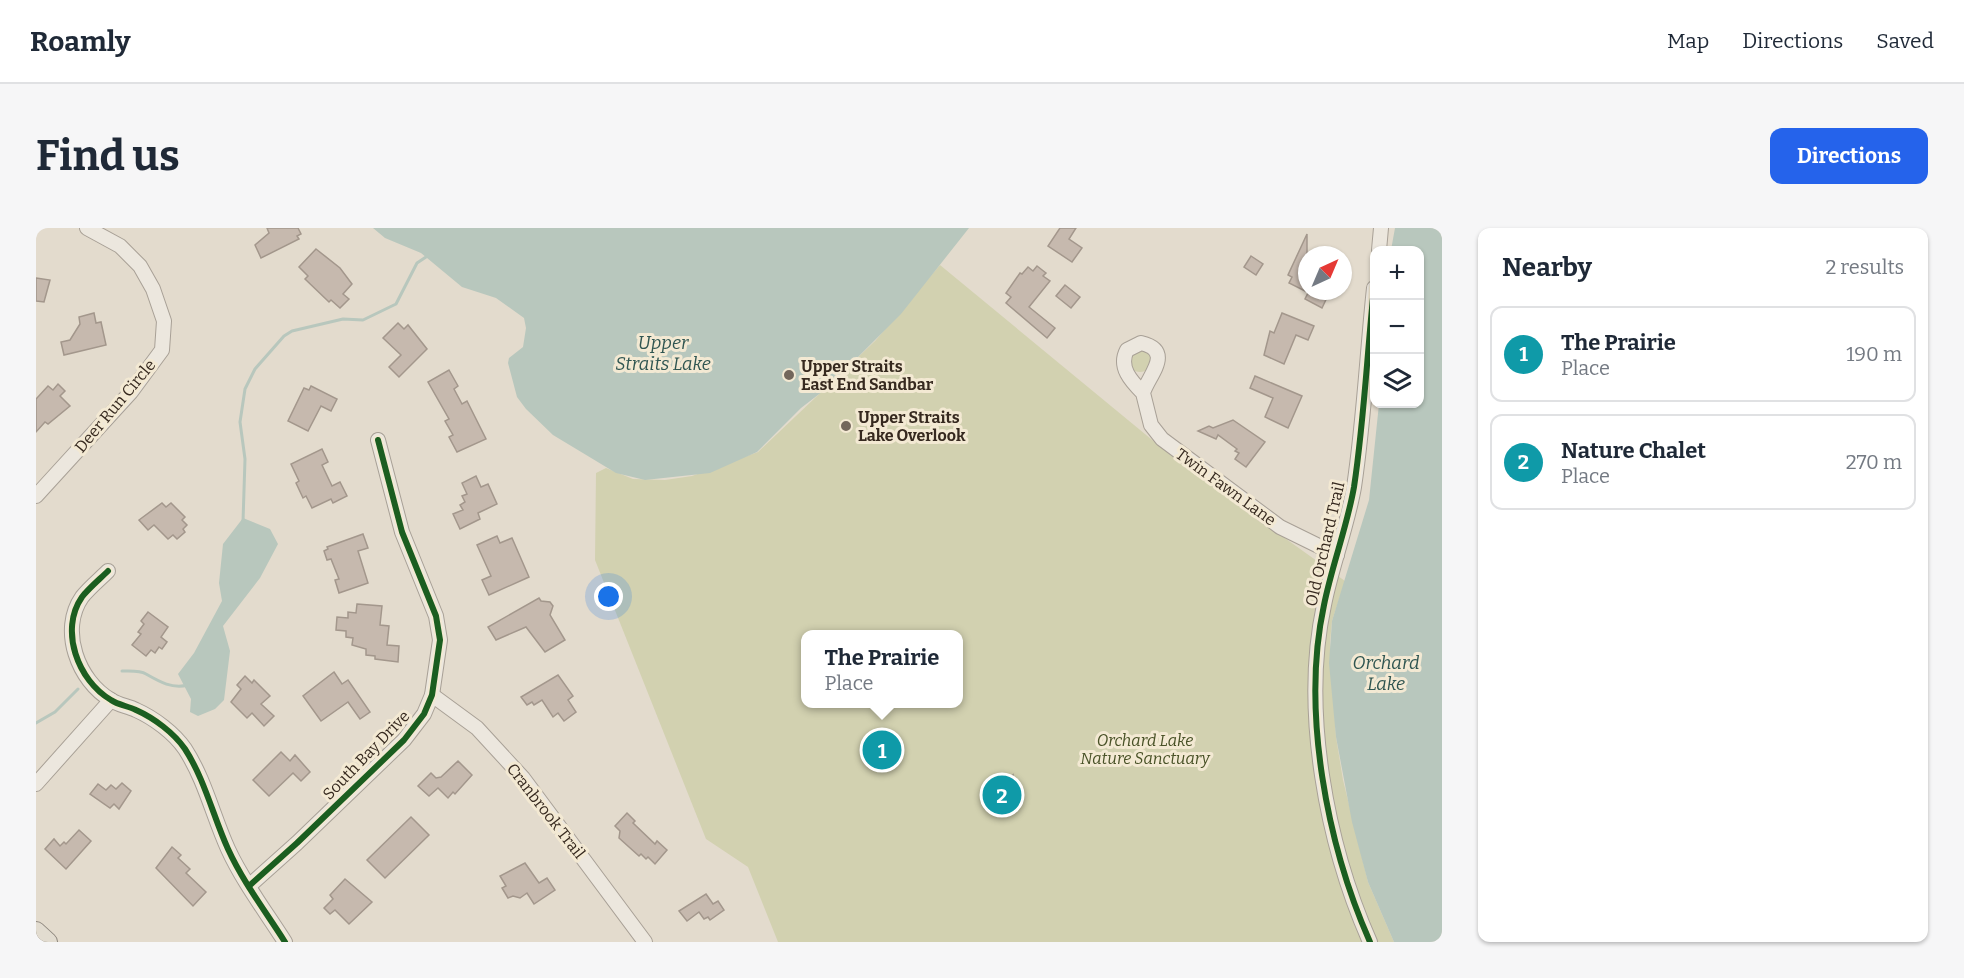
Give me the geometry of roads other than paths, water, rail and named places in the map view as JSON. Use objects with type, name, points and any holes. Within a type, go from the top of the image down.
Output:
[{"type":"main road","points":[[36,931],[48,942]]},
{"type":"street","name":"Deer Run Circle","points":[[36,496],[131,392],[162,350],[164,321],[153,289],[140,266],[120,246],[87,228]]},
{"type":"street","points":[[1379,246],[1381,228]]},
{"type":"street","name":"Old Orchard Trail","points":[[1370,942],[1345,880],[1330,822],[1315,696],[1323,606],[1349,511],[1357,463],[1373,300]]},
{"type":"street","name":"Twin Fawn Lane","points":[[1143,393],[1151,424],[1162,440],[1280,527],[1337,555]]},
{"type":"street","name":"South Bay Drive","points":[[249,886],[404,740],[424,714],[432,695],[440,640],[436,616],[402,532],[378,440]]},
{"type":"street","points":[[108,571],[82,598],[74,620],[72,641],[78,662],[89,681],[111,700],[137,710],[164,726],[183,746],[198,770],[225,842],[249,886],[285,942]]},
{"type":"street","name":"Cranbrook Trail","points":[[432,695],[477,728],[523,778],[645,942]]},
{"type":"street","points":[[36,784],[111,700]]},
{"type":"water","name":"Upper Straits Lake","points":[[373,228],[969,228],[901,314],[827,388],[801,408],[757,452],[710,473],[645,480],[616,473],[553,435],[517,397],[508,363],[509,358],[523,347],[526,328],[524,318],[496,298],[462,287],[421,253],[385,238]]},
{"type":"water","name":"Orchard Lake","points":[[1395,228],[1442,228],[1442,942],[1394,942],[1368,882],[1352,822],[1336,737],[1329,663],[1332,621],[1369,500],[1379,408],[1424,408],[1424,246],[1392,246]]},
{"type":"water","points":[[243,518],[270,529],[278,544],[260,578],[223,626],[230,651],[224,700],[215,709],[198,716],[190,712],[191,699],[178,674],[194,653],[222,601],[219,583],[223,544]]},
{"type":"waterway","points":[[243,522],[245,459],[240,422],[245,389],[255,369],[284,336],[292,331],[343,319],[363,320],[396,304],[417,263],[426,257]]},
{"type":"waterway","points":[[122,671],[141,672],[171,685],[188,685]]},
{"type":"waterway","points":[[36,723],[55,712],[78,689]]},
{"type":"place","name":"Upper Straits East End Sandbar","points":[[789,375]]},
{"type":"place","name":"Upper Straits Lake Overlook","points":[[846,426]]},
{"type":"place","name":"The Prairie","points":[[882,750]]},
{"type":"place","name":"Nature Chalet","points":[[1002,795]]},
{"type":"park label","name":"Orchard Lake Nature Sanctuary","points":[[1145,749]]}]
